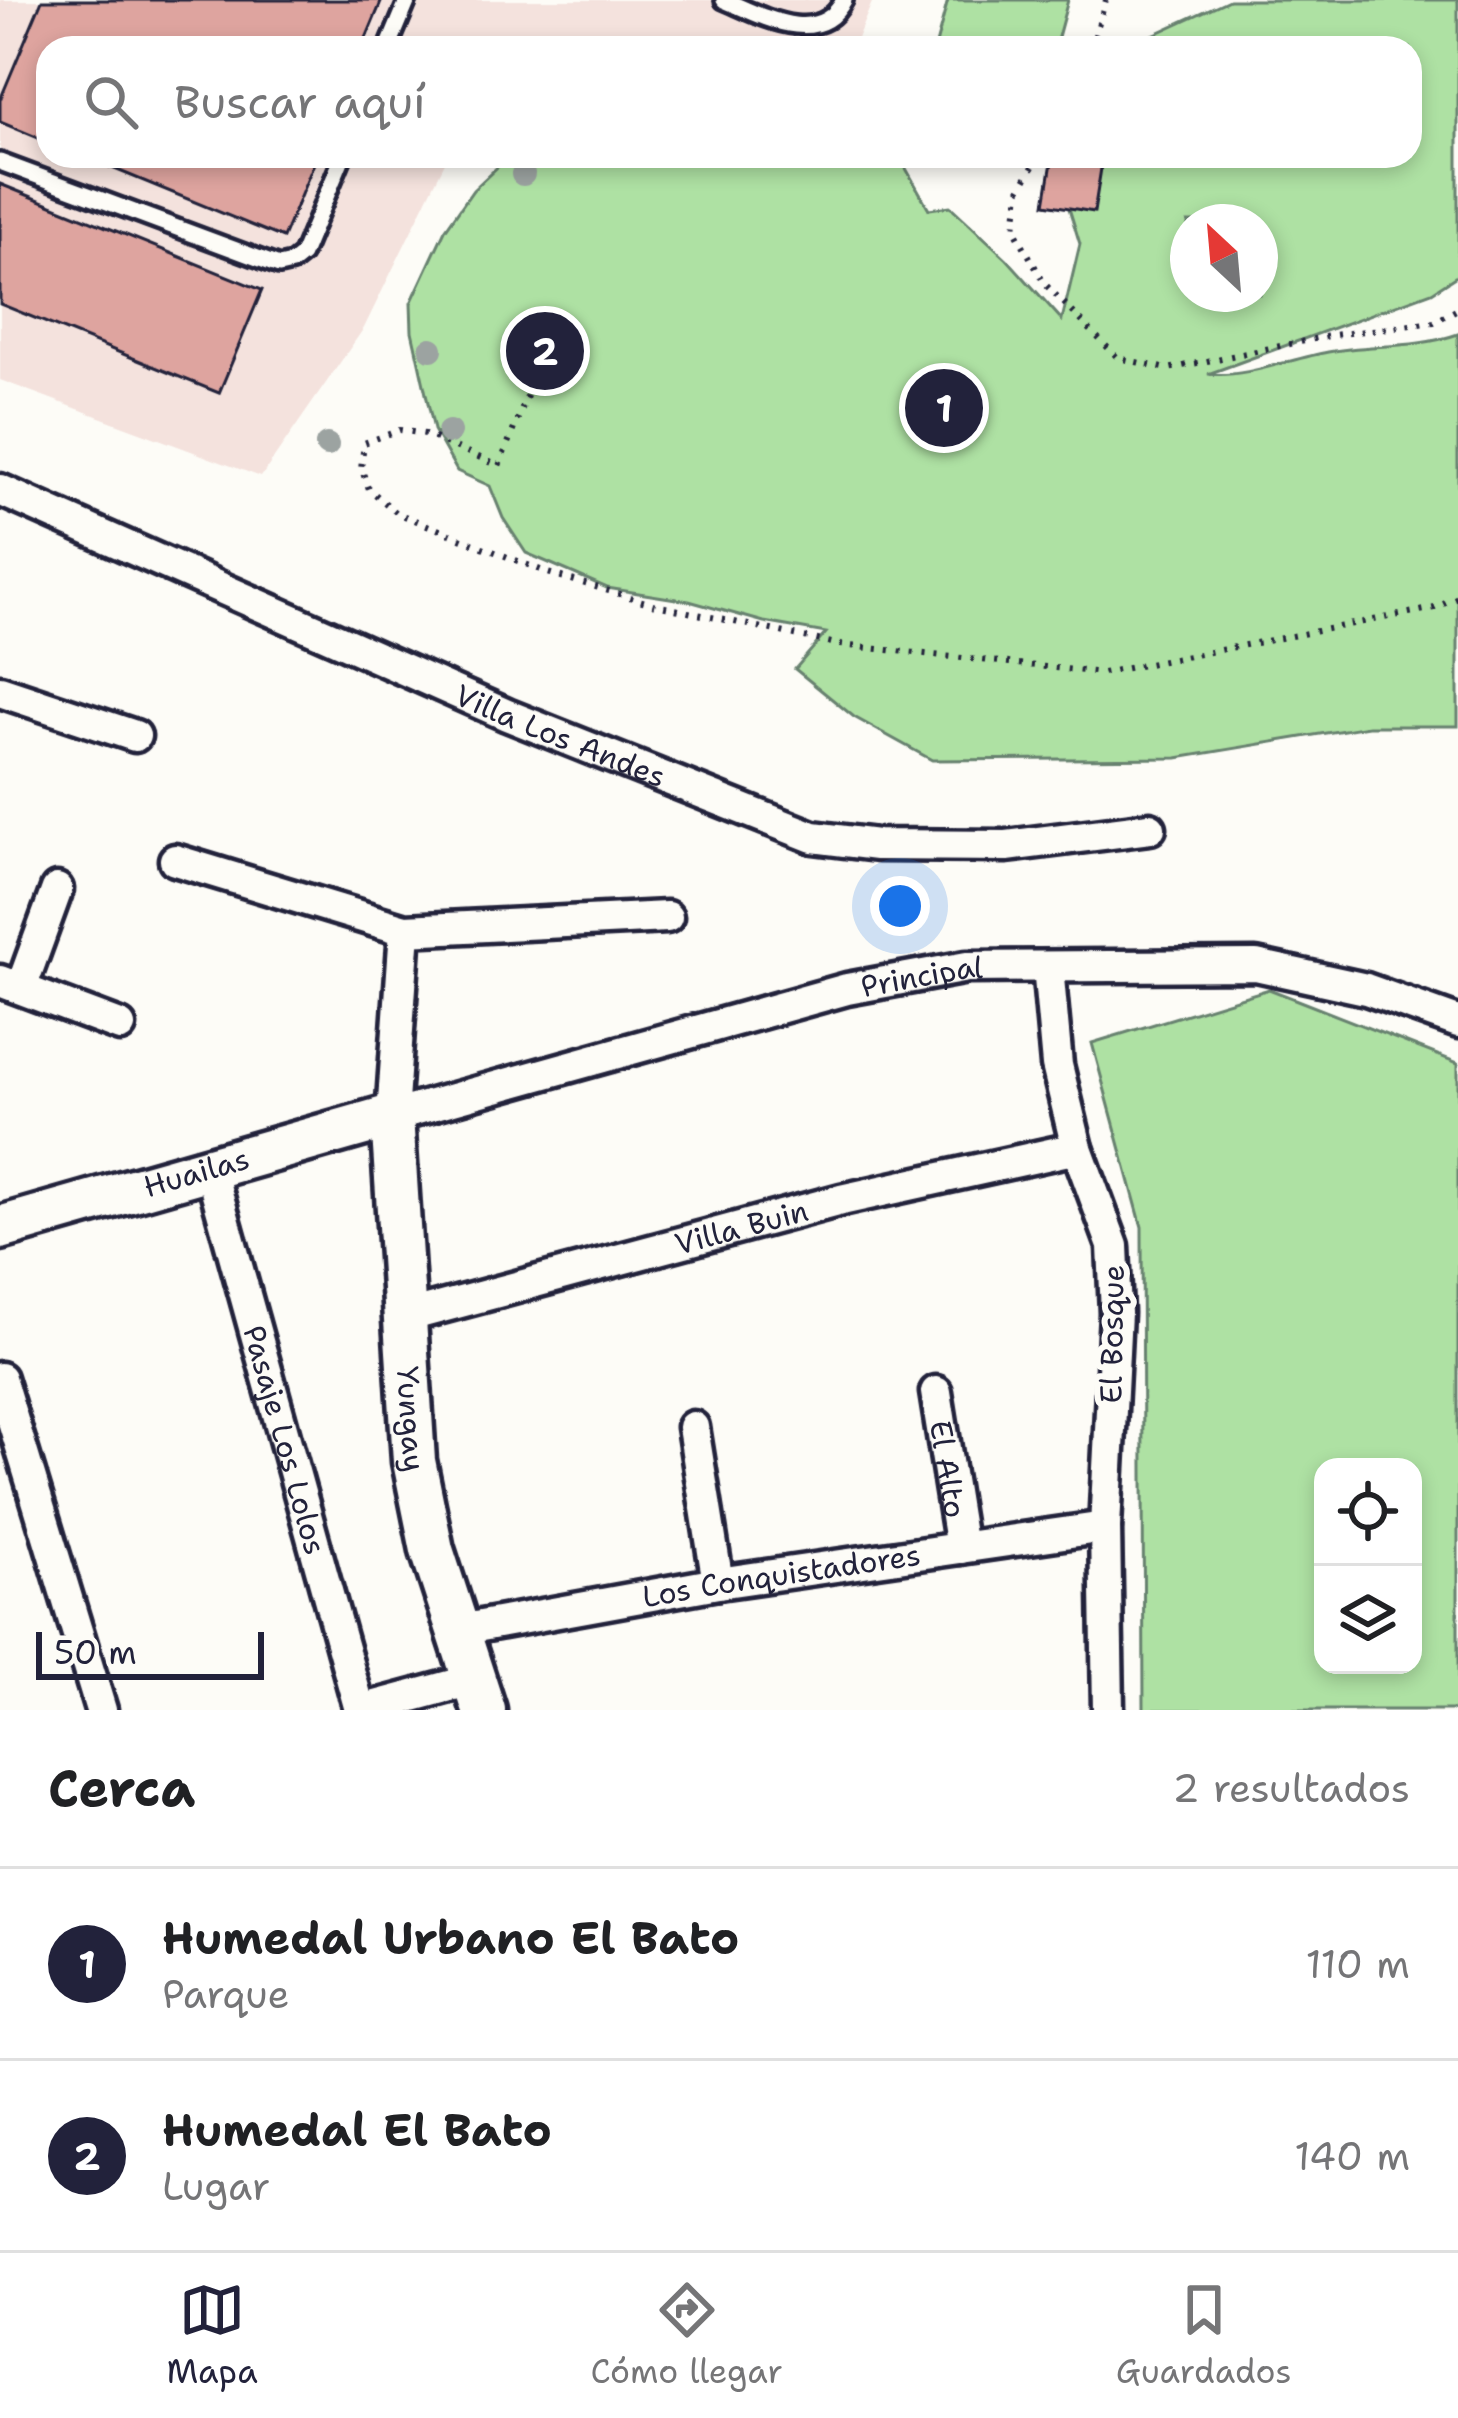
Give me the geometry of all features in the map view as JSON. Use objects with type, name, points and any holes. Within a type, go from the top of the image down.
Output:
[{"type":"street","name":"Villa Los Andes","points":[[0,490],[507,715],[813,837],[878,844],[1007,846],[1150,828]]},
{"type":"street","points":[[0,691],[135,736]]},
{"type":"street","points":[[175,860],[406,930],[667,917]]},
{"type":"street","points":[[57,889],[10,985],[120,1026]]},
{"type":"street","points":[[392,1116],[406,930]]},
{"type":"street","name":"Principal","points":[[392,1116],[887,979],[967,967],[1256,965],[1366,989],[1458,1022]]},
{"type":"street","name":"El Bosque","points":[[1048,967],[1057,1065],[1077,1148],[1113,1246],[1116,1313],[1105,1527],[1108,1710]]},
{"type":"street","name":"Huailas","points":[[0,1228],[392,1116]]},
{"type":"street","name":"Yungay","points":[[392,1116],[414,1461],[432,1550],[480,1695]]},
{"type":"street","name":"Villa Buin","points":[[408,1316],[842,1200],[1077,1148]]},
{"type":"street","name":"Pasaje Los Lolos","points":[[210,1168],[360,1710]]},
{"type":"street","points":[[0,1378],[101,1710]]},
{"type":"street","name":"El Alto","points":[[936,1393],[961,1548]]},
{"type":"street","points":[[693,1427],[718,1582]]},
{"type":"street","name":"Los Conquistadores","points":[[459,1630],[718,1582],[1105,1527]]},
{"type":"street","points":[[360,1710],[480,1695]]},
{"type":"lane","points":[[393,36],[408,0]]},
{"type":"lane","points":[[724,0],[796,26],[823,21],[844,0]]},
{"type":"lane","points":[[0,162],[279,266],[302,255],[338,168]]},
{"type":"path","points":[[1095,36],[1106,0]]},
{"type":"path","points":[[1032,168],[1019,191],[1015,230],[1044,283],[1118,358],[1168,369],[1334,335],[1434,322],[1458,309]]},
{"type":"path","points":[[545,351],[499,466],[425,434],[400,430],[364,443],[361,468],[369,489],[397,514],[548,573],[613,592],[841,645],[1102,673],[1435,608],[1458,598]]},
{"type":"shaded area","points":[[0,0],[873,0],[858,36],[36,36],[36,168],[442,168],[364,328],[261,477],[0,380]]},
{"type":"green space","points":[[948,0],[1068,0],[1058,36],[938,36]]},
{"type":"green space","points":[[1229,0],[1458,0],[1458,275],[1432,292],[1208,374],[1238,373],[1328,352],[1458,334],[1458,726],[1368,726],[1177,758],[932,760],[854,717],[795,669],[826,633],[689,601],[607,588],[526,553],[503,518],[490,486],[457,471],[434,430],[412,331],[411,303],[445,230],[473,190],[496,168],[906,168],[929,209],[950,206],[1062,320],[1080,244],[1057,168],[1422,168],[1422,36],[1151,36]]},
{"type":"green space","points":[[1269,989],[1458,1063],[1458,1710],[1144,1710],[1142,1227],[1092,1043]]},
{"type":"building","points":[[42,0],[382,0],[367,36],[36,36],[36,137],[0,122],[0,100]]},
{"type":"building","points":[[112,168],[312,168],[283,238]]},
{"type":"building","points":[[1051,168],[1101,168],[1094,212],[1045,204]]},
{"type":"building","points":[[0,184],[262,290],[219,393],[0,304]]},
{"type":"place","name":"Humedal El Bato","points":[[545,351]]},
{"type":"place","name":"Humedal Urbano El Bato","points":[[944,408]]}]
